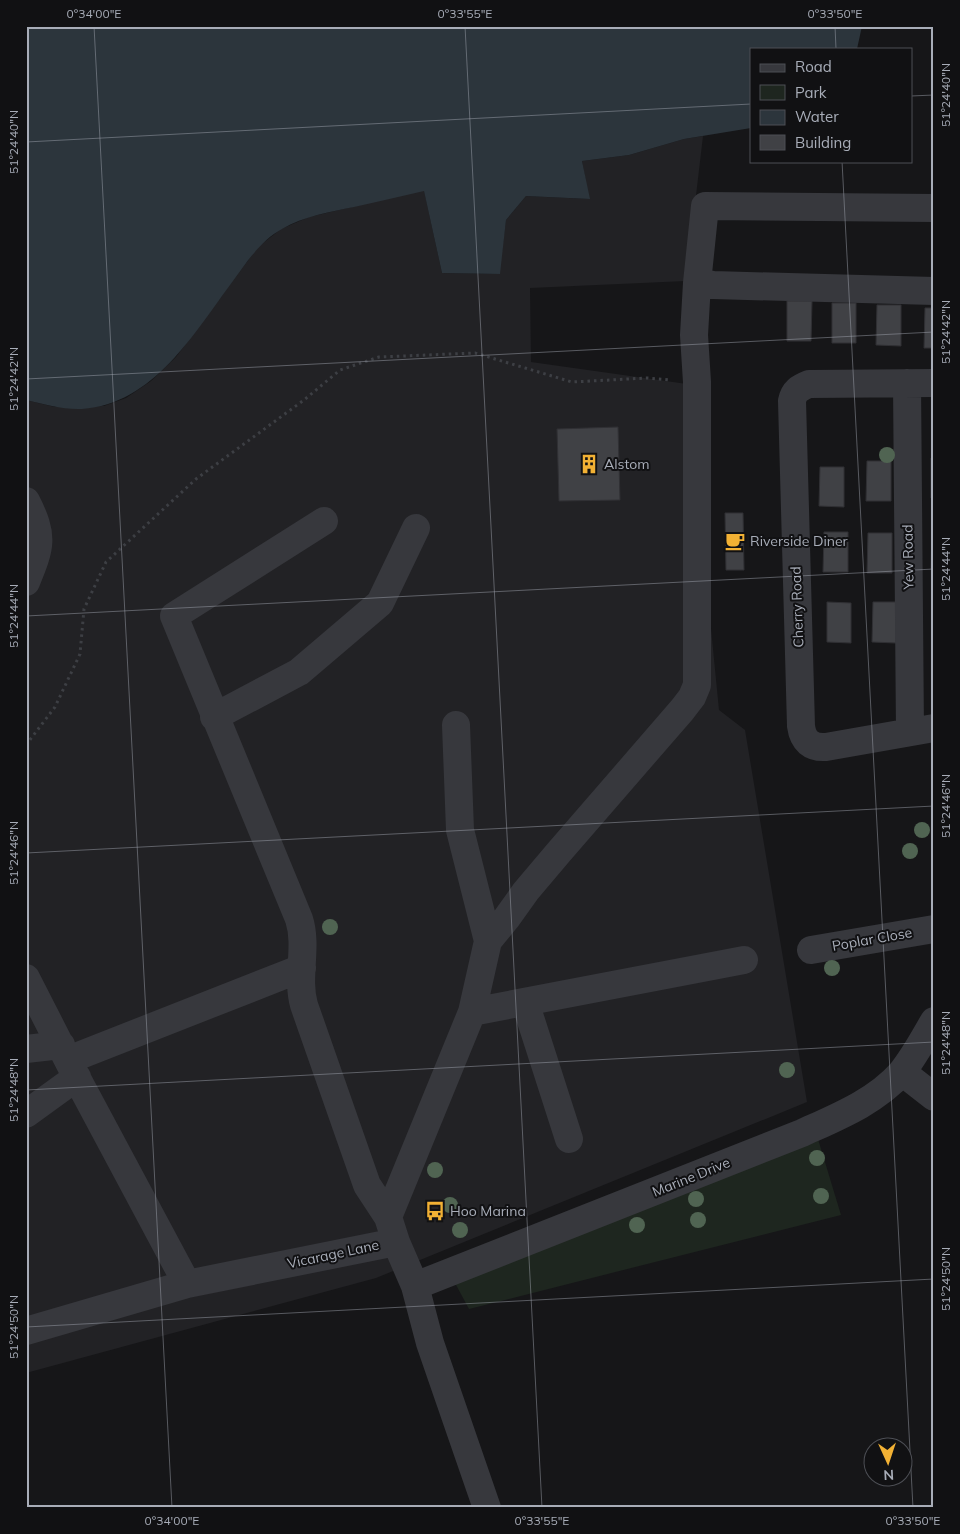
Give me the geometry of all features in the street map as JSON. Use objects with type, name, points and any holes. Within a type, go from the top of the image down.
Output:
[{"type":"street","points":[[392,1229],[472,1012],[488,941],[526,891],[682,710],[692,697],[697,685],[697,382],[694,335],[705,206],[934,208]]},
{"type":"street","points":[[697,283],[934,291]]},
{"type":"street","name":"Yew Road","points":[[907,383],[922,730]]},
{"type":"street","name":"Cherry Road","points":[[922,730],[826,747],[815,747],[804,738],[801,726],[792,401],[793,395],[799,388],[816,384],[934,383]]},
{"type":"street","points":[[26,501],[35,519],[39,535],[38,553],[26,582]]},
{"type":"street","points":[[324,521],[174,616],[214,717],[299,919],[303,937],[302,994],[307,1014],[367,1185],[392,1229]]},
{"type":"street","points":[[214,717],[299,672],[380,603],[416,528]]},
{"type":"street","points":[[456,725],[460,830],[488,941]]},
{"type":"street","name":"Poplar Close","points":[[811,950],[934,929]]},
{"type":"street","points":[[472,1012],[744,960]]},
{"type":"street","points":[[26,1114],[69,1061],[302,968]]},
{"type":"street","points":[[26,978],[187,1284]]},
{"type":"street","points":[[525,1002],[569,1139]]},
{"type":"street","name":"Marine Drive","points":[[415,1286],[802,1133],[846,1112],[882,1091],[902,1072],[934,1021]]},
{"type":"street","points":[[26,1050],[69,1061]]},
{"type":"street","points":[[902,1072],[934,1097]]},
{"type":"street","name":"Vicarage Lane","points":[[26,1331],[187,1284],[392,1229],[415,1286],[430,1342],[488,1508]]},
{"type":"path","points":[[26,745],[55,707],[80,654],[84,609],[106,562],[196,479],[304,400],[340,370],[379,357],[475,353],[572,382],[647,378],[697,382]]},
{"type":"shaded area","points":[[703,136],[686,281],[530,288],[531,362],[687,384],[719,710],[745,730],[807,1102],[376,1278],[26,1373],[26,400],[55,407],[104,406],[126,398],[151,381],[176,357],[258,247],[281,229],[309,217],[424,190],[442,273],[499,274],[506,220],[526,196],[589,199],[582,161],[629,155],[684,139]]},
{"type":"green space","points":[[818,1139],[841,1215],[469,1309],[455,1283]]},
{"type":"water","points":[[26,26],[862,26],[857,48],[750,48],[750,128],[684,139],[629,155],[582,161],[590,199],[526,196],[506,220],[500,274],[442,273],[424,191],[317,215],[290,225],[267,240],[243,267],[170,363],[151,380],[130,394],[108,404],[82,409],[68,409],[26,400]]},
{"type":"building","points":[[787,301],[812,301],[811,341],[787,341]]},
{"type":"building","points":[[832,303],[856,303],[856,343],[832,343]]},
{"type":"building","points":[[877,305],[901,305],[901,346],[876,345]]},
{"type":"building","points":[[925,308],[934,308],[934,348],[924,348]]},
{"type":"building","name":"Alstom","points":[[618,427],[620,500],[559,501],[557,429]]},
{"type":"building","points":[[931,458],[934,458],[934,498],[931,498]]},
{"type":"building","points":[[867,461],[891,461],[891,501],[866,501]]},
{"type":"building","points":[[820,467],[844,467],[844,507],[819,506]]},
{"type":"building","name":"Riverside Diner","points":[[725,513],[743,513],[744,570],[726,570]]},
{"type":"building","points":[[932,529],[934,529],[934,569],[931,569]]},
{"type":"building","points":[[824,532],[848,532],[848,572],[823,572]]},
{"type":"building","points":[[868,533],[892,533],[892,573],[867,573]]},
{"type":"building","points":[[827,602],[851,603],[851,643],[827,642]]},
{"type":"building","points":[[873,602],[897,602],[896,643],[872,642]]},
{"type":"place","name":"Alstom","points":[[589,464]]},
{"type":"place","name":"Riverside Diner","points":[[735,541]]},
{"type":"place","name":"Hoo Marina","points":[[435,1211]]}]
